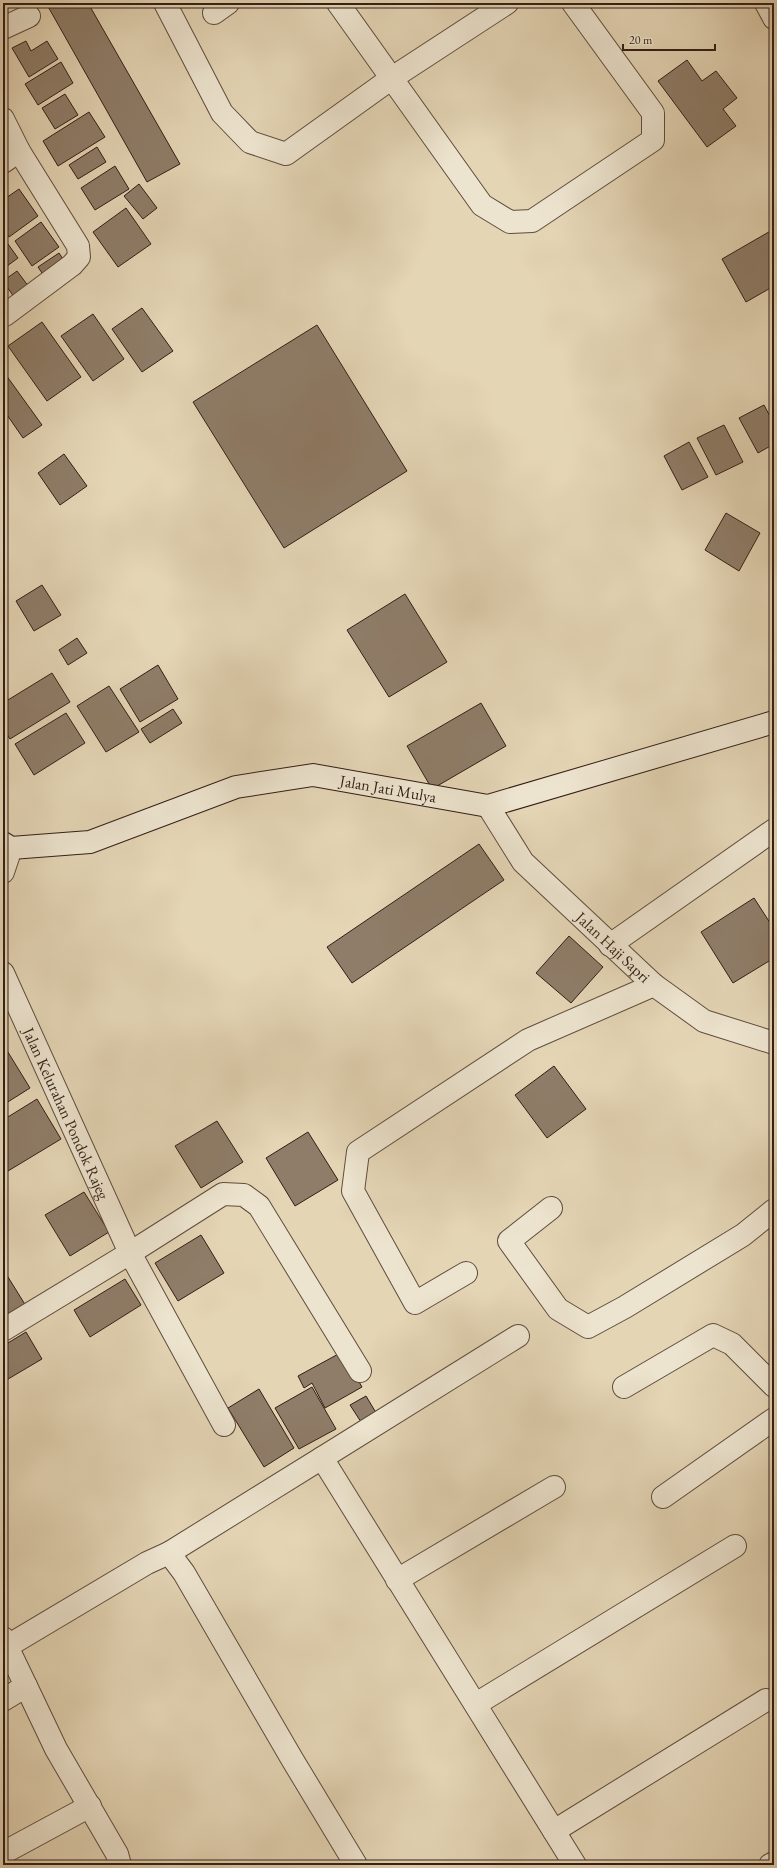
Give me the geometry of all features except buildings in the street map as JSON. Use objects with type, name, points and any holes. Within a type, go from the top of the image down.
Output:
[{"type":"street","points":[[164,3],[222,113],[250,142],[286,154],[392,78],[507,3]]},
{"type":"street","points":[[338,3],[482,205],[510,222],[532,221],[653,140],[653,113],[573,3]]},
{"type":"street","points":[[766,3],[774,18]]},
{"type":"street","points":[[3,28],[29,16]]},
{"type":"street","points":[[3,119],[11,157],[78,246],[79,256],[72,265],[5,315]]},
{"type":"street","name":"Jalan Jati Mulya","points":[[7,846],[90,842],[236,787],[312,775],[488,806],[774,723]]},
{"type":"street","name":"Jalan Haji Sapri","points":[[488,806],[523,862],[654,985],[704,1021],[774,1043]]},
{"type":"street","points":[[610,945],[774,830]]},
{"type":"street","points":[[3,872],[7,846]]},
{"type":"street","name":"Jalan Kelurahan Pondok Rajeg","points":[[3,973],[130,1253],[224,1425]]},
{"type":"street","points":[[466,1273],[414,1303],[353,1191],[358,1152],[528,1040],[654,985]]},
{"type":"street","points":[[3,1330],[130,1253],[223,1194],[244,1195],[258,1206],[360,1371]]},
{"type":"street","points":[[551,1208],[509,1241],[558,1309],[588,1326],[625,1308],[698,1261],[743,1235],[774,1210]]},
{"type":"street","points":[[624,1387],[713,1335],[732,1344],[774,1386]]},
{"type":"street","points":[[120,1865],[117,1854],[56,1749],[5,1642],[169,1553],[518,1336]]},
{"type":"street","points":[[663,1497],[774,1419]]},
{"type":"street","points":[[322,1458],[575,1865]]},
{"type":"street","points":[[397,1580],[554,1487]]},
{"type":"street","points":[[476,1704],[735,1546]]},
{"type":"street","points":[[169,1553],[184,1573],[272,1726],[356,1865]]},
{"type":"street","points":[[3,1700],[26,1686]]},
{"type":"street","points":[[554,1831],[766,1700]]},
{"type":"street","points":[[3,1853],[90,1806]]},
{"type":"street","points":[[770,1865],[774,1863]]}]
